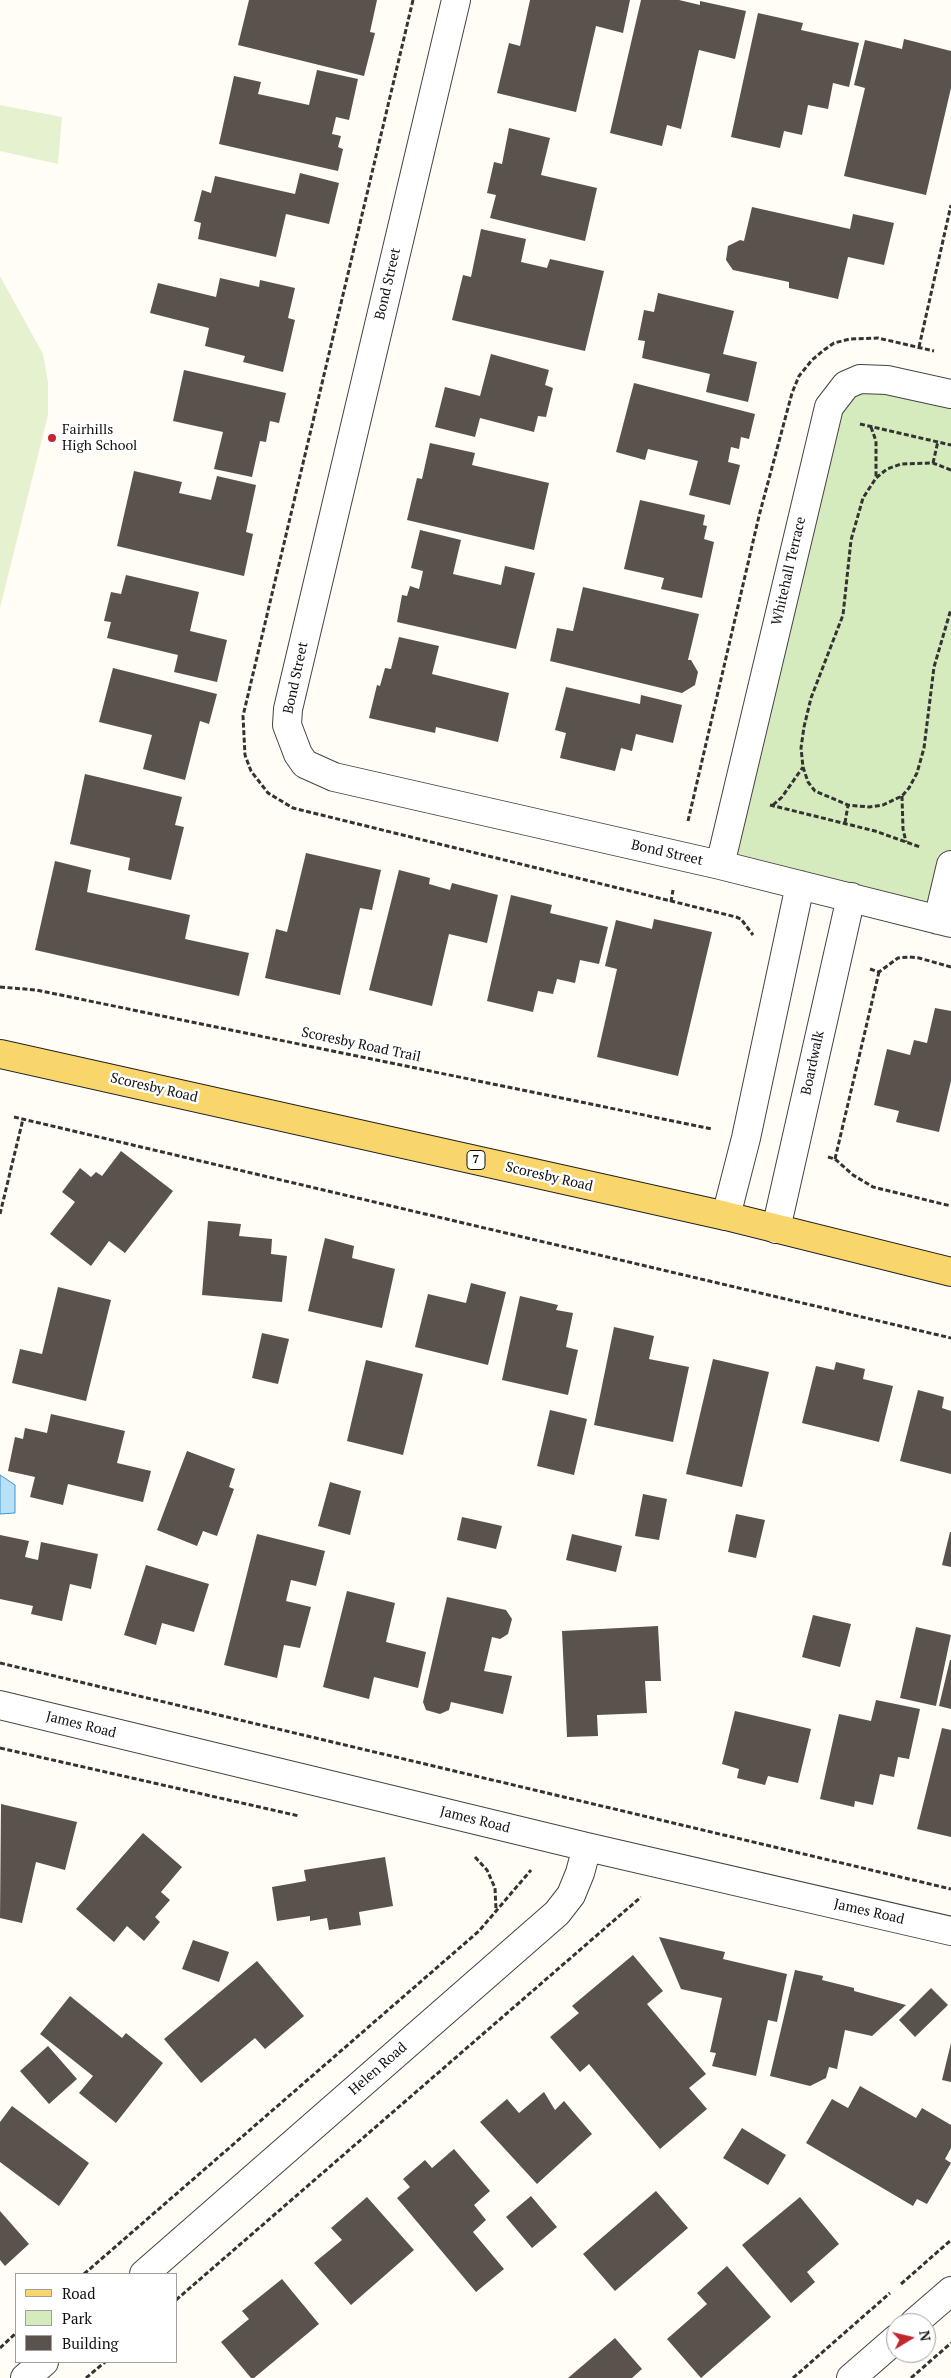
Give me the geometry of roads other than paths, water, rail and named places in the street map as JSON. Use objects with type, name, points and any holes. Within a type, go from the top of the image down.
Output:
[{"type":"main road","name":"Scoresby Road","points":[[0,1054],[726,1216],[951,1272]]},
{"type":"street","name":"Bond Street","points":[[456,0],[288,709],[287,725],[292,742],[305,764],[324,774],[720,865],[944,922]]},
{"type":"street","name":"Whitehall Terrace","points":[[720,865],[826,416],[836,395],[846,384],[860,379],[888,380],[950,389]]},
{"type":"street","points":[[944,922],[951,864]]},
{"type":"street","points":[[726,1216],[746,1138],[800,885]]},
{"type":"street","name":"Boardwalk","points":[[776,1228],[851,897]]},
{"type":"street","name":"James Road","points":[[0,1705],[587,1847],[951,1931]]},
{"type":"street","name":"Helen Road","points":[[145,2273],[557,1913],[571,1895],[580,1873],[587,1847]]},
{"type":"street","points":[[926,2313],[951,2291]]},
{"type":"street","points":[[851,2378],[886,2348]]},
{"type":"street","points":[[25,2378],[43,2363]]},
{"type":"water","points":[[0,1475],[15,1485],[15,1513],[0,1514]]},
{"type":"place","name":"Fairhills High School","points":[[52,438]]}]
